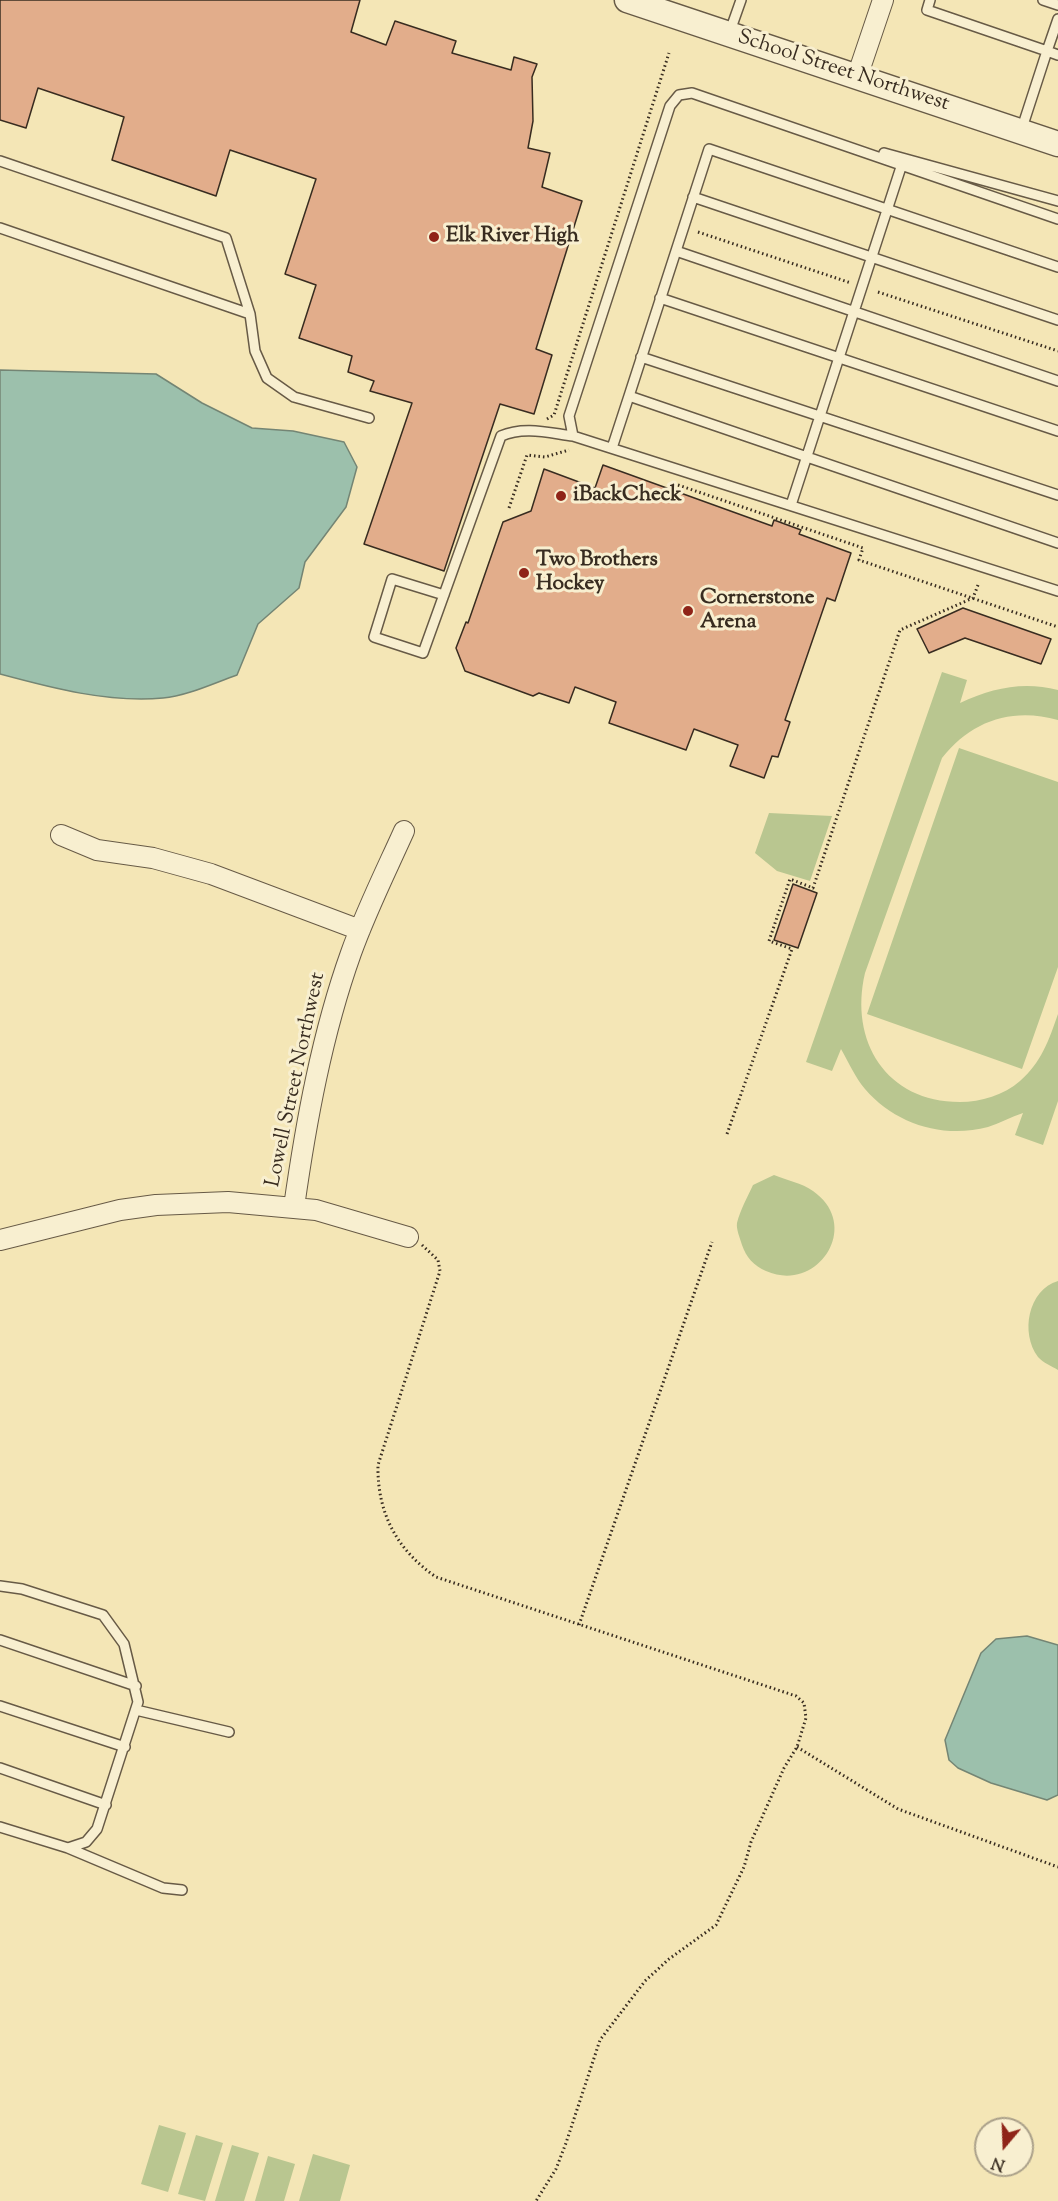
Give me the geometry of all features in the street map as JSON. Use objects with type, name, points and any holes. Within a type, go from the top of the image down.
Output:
[{"type":"street","name":"School Street Northwest","points":[[627,0],[1058,144]]},
{"type":"street","points":[[857,77],[883,0]]},
{"type":"street","name":"Lowell Street Northwest","points":[[294,1207],[301,1154],[325,1041],[342,977],[360,930],[404,831]]},
{"type":"street","points":[[61,835],[97,850],[153,858],[211,874],[360,930]]},
{"type":"street","points":[[0,1240],[86,1218],[156,1205],[228,1202],[294,1207],[344,1216],[408,1237]]},
{"type":"lane","points":[[729,34],[741,0]]},
{"type":"lane","points":[[930,0],[927,10],[1058,55]]},
{"type":"lane","points":[[1043,0],[1058,5]]},
{"type":"lane","points":[[1021,131],[1058,20]]},
{"type":"lane","points":[[573,436],[569,416],[670,106],[679,95],[692,93],[1058,219]]},
{"type":"lane","points":[[844,145],[904,157],[1058,201]]},
{"type":"lane","points":[[612,448],[709,149],[1058,267]]},
{"type":"lane","points":[[0,161],[226,238],[250,314],[255,351],[267,378],[294,397],[369,418]]},
{"type":"lane","points":[[791,505],[902,164]]},
{"type":"lane","points":[[693,197],[1058,320]]},
{"type":"lane","points":[[0,228],[250,314]]},
{"type":"lane","points":[[676,252],[1058,381]]},
{"type":"lane","points":[[660,298],[1058,431]]},
{"type":"lane","points":[[641,357],[1058,495]]},
{"type":"lane","points":[[629,396],[1058,543]]},
{"type":"lane","points":[[444,595],[392,579],[374,637],[423,653],[444,595],[501,436],[513,431],[529,430],[573,436],[1058,591]]},
{"type":"lane","points":[[0,1586],[22,1589],[103,1615],[124,1644],[136,1686],[136,1710],[98,1829],[86,1842],[68,1848]]},
{"type":"lane","points":[[0,1640],[136,1686]]},
{"type":"lane","points":[[0,1706],[125,1747]]},
{"type":"lane","points":[[136,1710],[229,1732]]},
{"type":"lane","points":[[0,1768],[106,1804]]},
{"type":"lane","points":[[0,1827],[68,1848],[163,1888],[182,1890]]},
{"type":"path","points":[[544,421],[554,415],[669,53]]},
{"type":"path","points":[[698,232],[856,284]]},
{"type":"path","points":[[878,292],[1058,351]]},
{"type":"path","points":[[509,508],[527,455],[545,457],[568,449],[579,452]]},
{"type":"path","points":[[670,482],[863,548],[859,560],[1058,627]]},
{"type":"path","points":[[727,1134],[792,950],[768,940],[790,879],[813,888],[900,630],[973,598],[978,585]]},
{"type":"path","points":[[408,1237],[427,1248],[438,1260],[440,1271],[378,1465],[378,1488],[384,1514],[401,1545],[421,1566],[436,1577],[796,1696],[804,1703],[807,1718],[797,1747],[784,1768],[752,1842],[744,1867],[716,1925],[669,1959],[645,1981],[600,2040],[556,2169],[536,2201]]},
{"type":"path","points":[[579,1624],[712,1242]]},
{"type":"path","points":[[797,1747],[898,1809],[1058,1867]]},
{"type":"green space","points":[[942,672],[967,680],[960,703],[984,693],[1020,686],[1058,690],[1058,720],[1025,715],[994,720],[966,735],[942,758],[865,973],[861,998],[863,1022],[869,1044],[879,1063],[893,1079],[912,1091],[934,1099],[960,1102],[992,1097],[1020,1081],[1039,1059],[1058,1014],[1058,1101],[1043,1145],[1015,1135],[1023,1113],[988,1127],[971,1130],[937,1129],[905,1120],[877,1101],[865,1089],[841,1049],[832,1071],[806,1062]]},
{"type":"green space","points":[[959,748],[1058,782],[1058,967],[1022,1069],[867,1014]]},
{"type":"green space","points":[[769,813],[832,816],[810,881],[777,871],[755,853]]},
{"type":"green space","points":[[774,1175],[813,1191],[827,1205],[834,1222],[834,1238],[827,1253],[816,1265],[802,1273],[785,1276],[758,1267],[746,1253],[738,1234],[738,1218],[753,1185]]},
{"type":"green space","points":[[1058,1281],[1058,1370],[1038,1357],[1032,1347],[1029,1325],[1030,1313],[1040,1293]]},
{"type":"green space","points":[[159,2125],[186,2133],[168,2192],[141,2184]]},
{"type":"green space","points":[[196,2135],[223,2143],[205,2201],[178,2194]]},
{"type":"green space","points":[[232,2145],[259,2153],[244,2201],[215,2201]]},
{"type":"green space","points":[[313,2154],[350,2165],[340,2201],[299,2201]]},
{"type":"green space","points":[[268,2156],[295,2164],[284,2201],[255,2201]]},
{"type":"shaded area","points":[[0,370],[156,374],[202,403],[252,428],[293,431],[344,442],[357,467],[346,507],[305,562],[299,588],[258,624],[237,675],[181,695],[142,699],[80,693],[0,674]]},
{"type":"shaded area","points":[[1027,1636],[1058,1645],[1058,1795],[1047,1800],[991,1783],[958,1768],[949,1760],[945,1740],[981,1653],[996,1639]]},
{"type":"building","name":"Elk River High","points":[[0,0],[360,0],[351,32],[386,45],[395,21],[456,41],[452,53],[511,70],[514,57],[537,64],[532,77],[533,121],[528,148],[550,153],[542,187],[582,201],[536,349],[552,355],[534,414],[500,404],[444,571],[364,544],[412,403],[370,391],[374,381],[348,372],[352,356],[299,338],[316,285],[285,274],[316,179],[230,150],[216,196],[112,160],[124,117],[38,88],[26,128],[0,120]]},
{"type":"building","name":"Cornerstone Arena","points":[[603,465],[772,526],[774,520],[801,530],[799,534],[851,553],[835,601],[827,598],[785,720],[790,722],[778,757],[772,756],[764,778],[730,766],[738,745],[694,729],[686,750],[609,723],[616,702],[575,687],[569,703],[539,693],[533,696],[465,671],[456,648],[466,622],[468,623],[503,522],[531,511],[544,469],[595,488]]},
{"type":"building","points":[[963,608],[1051,639],[1041,664],[965,638],[929,653],[917,629]]},
{"type":"building","points":[[793,884],[817,893],[798,948],[774,940]]},
{"type":"place","name":"Elk River High","points":[[434,237]]},
{"type":"place","name":"iBackCheck","points":[[561,496]]},
{"type":"place","name":"Two Brothers Hockey","points":[[524,573]]},
{"type":"place","name":"Cornerstone Arena","points":[[688,611]]}]
